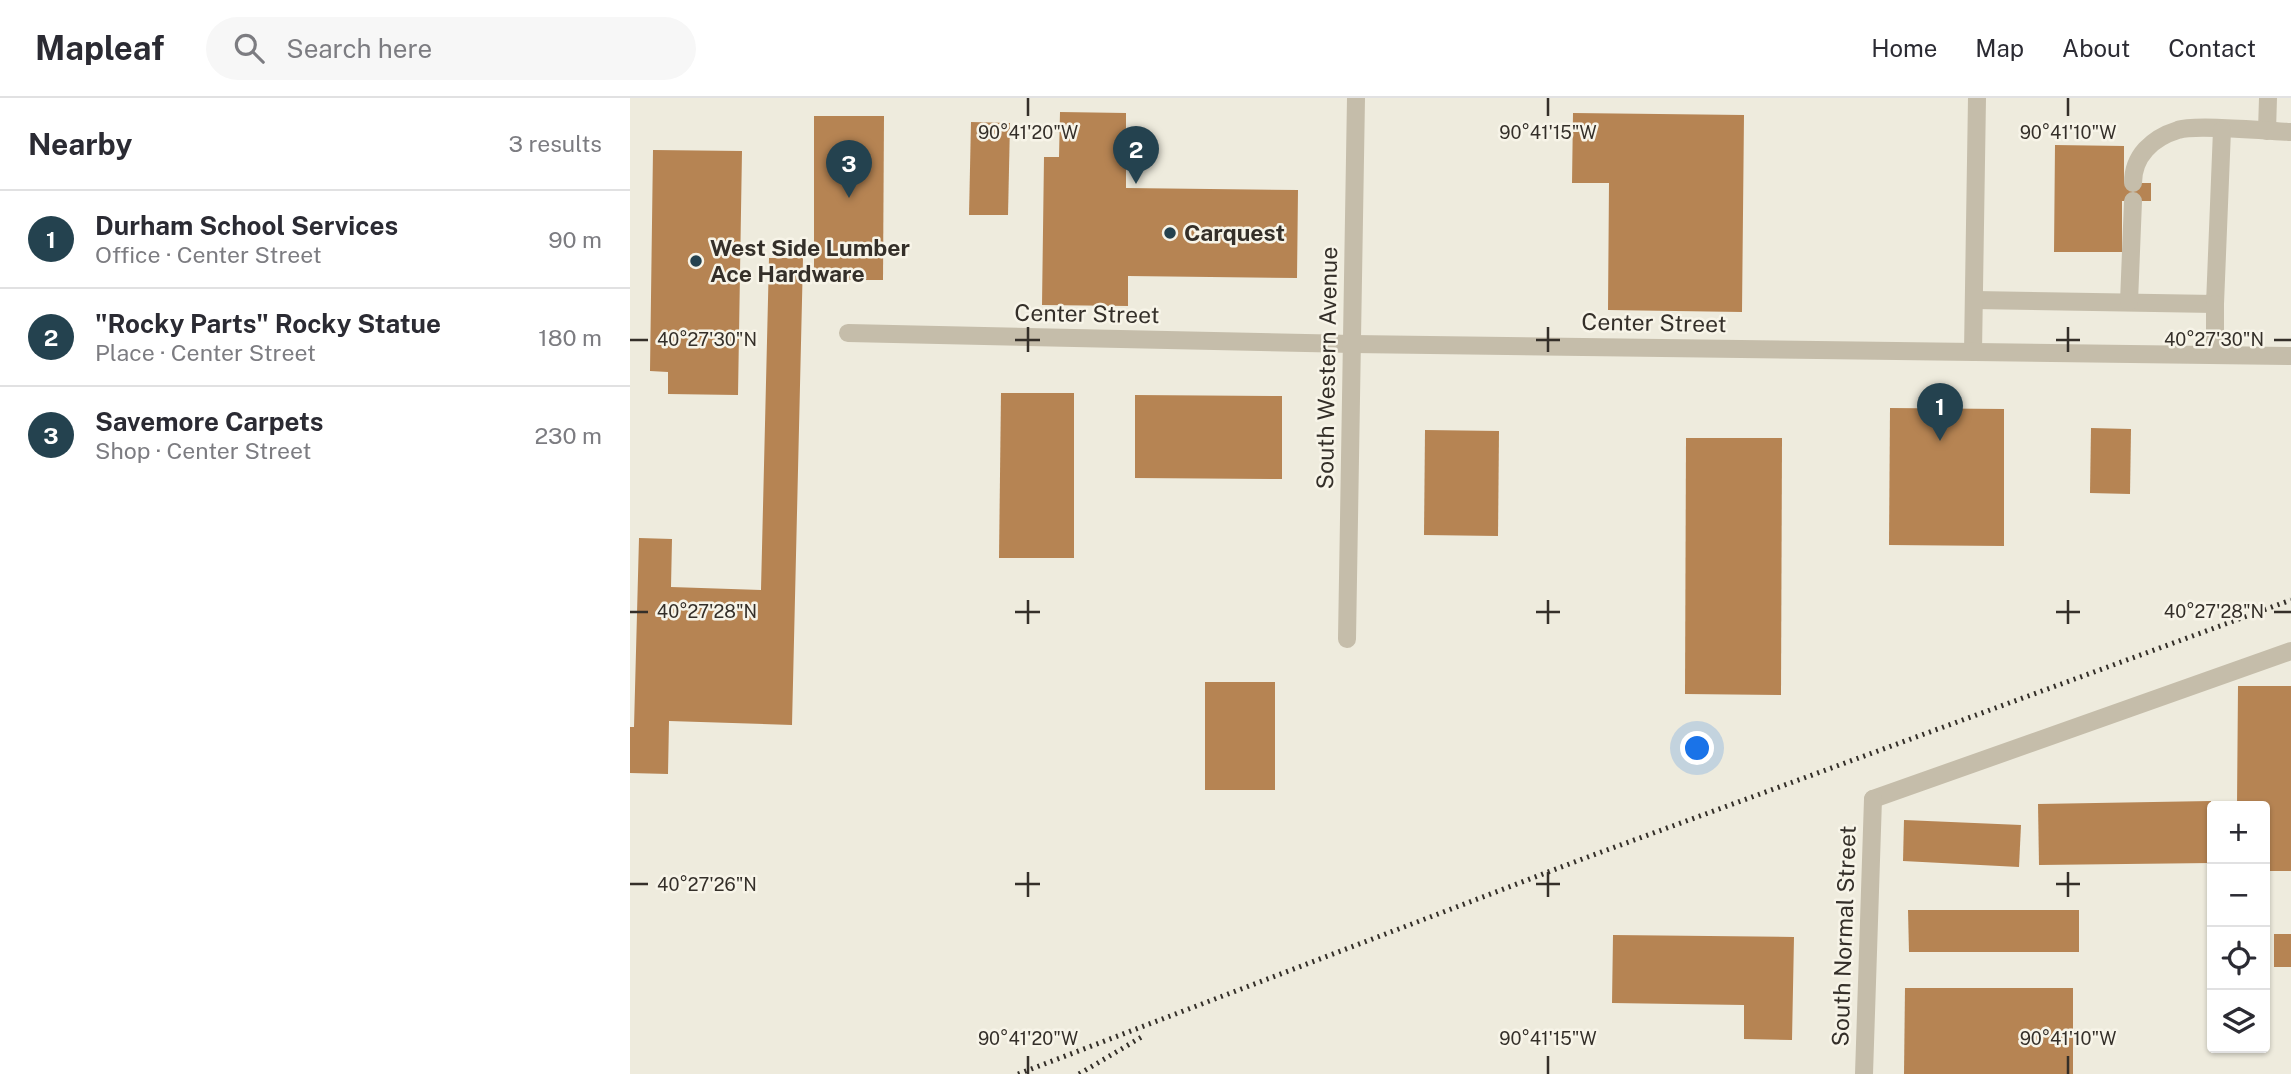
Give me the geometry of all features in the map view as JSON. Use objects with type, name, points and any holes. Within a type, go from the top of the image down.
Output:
[{"type":"street","name":"South Western Avenue","points":[[1347,639],[1356,98]]},
{"type":"street","points":[[1973,352],[1977,98]]},
{"type":"street","points":[[2267,131],[2268,98]]},
{"type":"street","points":[[2129,302],[2133,164],[2152,142],[2179,129],[2291,132]]},
{"type":"street","points":[[2215,355],[2222,130]]},
{"type":"street","points":[[1974,300],[2215,304]]},
{"type":"street","name":"Center Street","points":[[848,333],[1353,344],[2291,356]]},
{"type":"street","name":"South Normal Street","points":[[1864,1074],[1873,799],[2291,651]]},
{"type":"building","name":"Carquest","points":[[1060,112],[1126,113],[1126,188],[1298,190],[1297,278],[1128,276],[1128,306],[1042,305],[1044,157],[1059,157]]},
{"type":"building","points":[[1573,113],[1744,115],[1742,312],[1608,310],[1609,183],[1572,183]]},
{"type":"building","points":[[814,116],[884,116],[883,280],[814,280]]},
{"type":"building","points":[[971,122],[1010,123],[1008,215],[969,215]]},
{"type":"building","points":[[2055,145],[2124,146],[2124,183],[2151,183],[2151,201],[2122,201],[2122,252],[2054,252]]},
{"type":"building","name":"West Side Lumber Ace Hardware","points":[[653,150],[742,151],[738,395],[668,394],[668,372],[650,371]]},
{"type":"building","points":[[769,258],[803,258],[792,725],[669,721],[668,774],[630,773],[630,727],[634,727],[639,538],[672,539],[671,587],[761,590]]},
{"type":"building","points":[[1001,393],[1074,393],[1074,558],[999,558]]},
{"type":"building","points":[[1135,395],[1282,396],[1282,479],[1135,478]]},
{"type":"building","points":[[1890,408],[2004,409],[2004,546],[1889,545]]},
{"type":"building","points":[[2091,428],[2131,429],[2130,494],[2090,493]]},
{"type":"building","points":[[1425,430],[1499,431],[1498,536],[1424,535]]},
{"type":"building","points":[[1686,438],[1782,438],[1781,695],[1685,694]]},
{"type":"building","points":[[1205,682],[1275,682],[1275,790],[1205,790]]},
{"type":"building","points":[[2238,686],[2291,686],[2291,871],[2270,871],[2270,801],[2237,801]]},
{"type":"building","points":[[2207,801],[2207,863],[2039,865],[2038,804]]},
{"type":"building","points":[[1904,820],[2021,825],[2019,867],[1903,861]]},
{"type":"building","points":[[1908,910],[2079,910],[2079,952],[1909,952]]},
{"type":"building","points":[[2274,934],[2291,934],[2291,967],[2274,967]]},
{"type":"building","points":[[1613,935],[1794,937],[1792,1040],[1744,1039],[1744,1005],[1612,1003]]},
{"type":"building","points":[[1905,988],[2073,988],[2073,1074],[1904,1074]]},
{"type":"railway","points":[[1018,1074],[1585,858],[2291,600]]},
{"type":"railway","points":[[1079,1074],[1145,1035]]},
{"type":"place","name":"\"Rocky Parts\" Rocky Statue","points":[[1136,184]]},
{"type":"place","name":"Savemore Carpets","points":[[849,198]]},
{"type":"place","name":"Carquest","points":[[1170,233]]},
{"type":"place","name":"West Side Lumber Ace Hardware","points":[[696,261]]},
{"type":"place","name":"Durham School Services","points":[[1940,441]]}]
